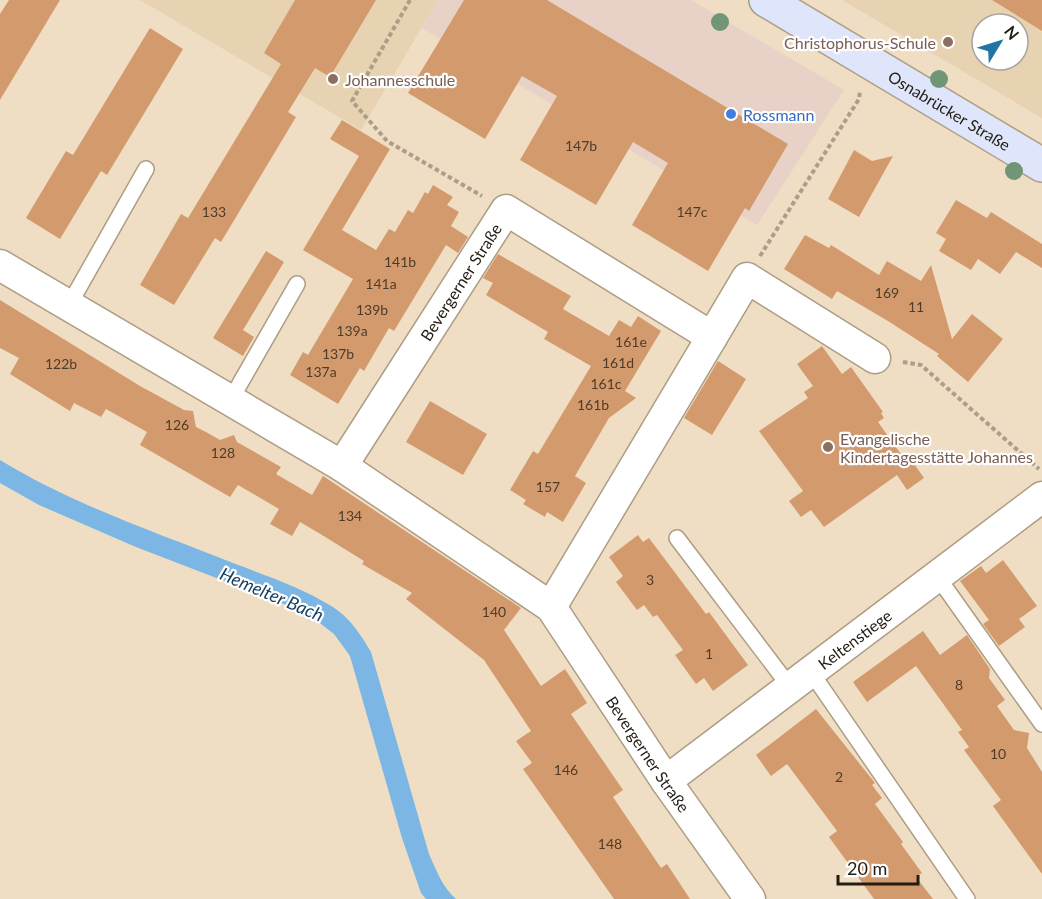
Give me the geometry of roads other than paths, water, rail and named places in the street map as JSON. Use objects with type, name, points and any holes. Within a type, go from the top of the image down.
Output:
[{"type":"main road","name":"Osnabrücker Straße","points":[[766,0],[1042,165]]},
{"type":"street","name":"Bevergerner Straße","points":[[342,466],[506,210],[712,337]]},
{"type":"street","name":"Bevergerner Straße","points":[[0,265],[342,466],[551,607],[666,781],[750,899]]},
{"type":"street","points":[[551,607],[747,278],[876,358]]},
{"type":"street","name":"Keltenstiege","points":[[666,781],[1042,497]]},
{"type":"lane","points":[[69,305],[146,168]]},
{"type":"lane","points":[[230,401],[297,284]]},
{"type":"lane","points":[[677,538],[800,680],[967,899]]},
{"type":"lane","points":[[937,576],[1042,724]]},
{"type":"water","name":"Hemelter Bach","points":[[0,460],[85,504],[297,588],[345,616],[371,652],[429,854],[444,884],[456,899],[426,899],[421,893],[402,838],[350,656],[334,634],[307,613],[136,547],[39,505],[0,483]]},
{"type":"place","name":"Christophorus-Schule","points":[[948,42]]},
{"type":"place","name":"Johannesschule","points":[[333,79]]},
{"type":"place","name":"Rossmann","points":[[731,114]]},
{"type":"place","name":"Evangelische Kindertagesstätte Johannes","points":[[828,447]]}]
